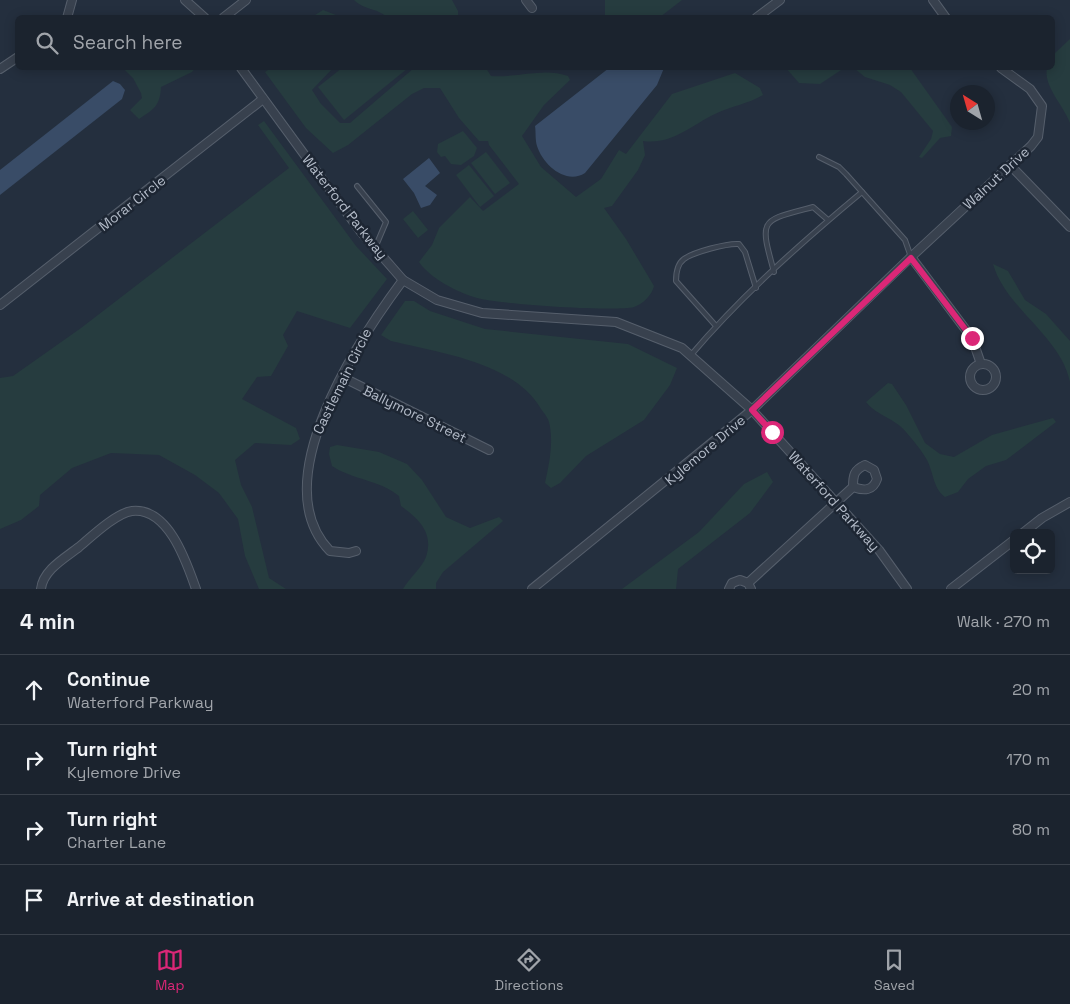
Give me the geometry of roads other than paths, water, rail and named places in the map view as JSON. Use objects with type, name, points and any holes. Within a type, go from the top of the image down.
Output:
[{"type":"street","points":[[68,15],[72,0]]},
{"type":"street","points":[[186,0],[202,15]]},
{"type":"street","points":[[227,15],[246,0]]},
{"type":"street","points":[[526,0],[532,8]]},
{"type":"street","points":[[760,15],[780,0]]},
{"type":"street","points":[[933,0],[944,15]]},
{"type":"street","points":[[0,69],[15,60]]},
{"type":"street","name":"Waterford Parkway","points":[[242,70],[374,248],[403,280],[438,300],[488,314],[616,322],[682,348],[752,410],[878,550],[906,589]]},
{"type":"street","name":"Walnut Drive","points":[[911,258],[1038,137],[1042,106],[1030,89],[1004,70]]},
{"type":"street","name":"Morar Circle","points":[[0,305],[263,99]]},
{"type":"street","points":[[1010,165],[1070,227]]},
{"type":"street","points":[[911,258],[972,338],[981,364]]},
{"type":"street","name":"Kylemore Drive","points":[[532,589],[752,410],[911,258]]},
{"type":"street","name":"Castlemain Circle","points":[[356,550],[349,552],[330,551],[321,542],[312,520],[308,498],[308,461],[317,428],[342,377],[370,324],[403,280]]},
{"type":"street","name":"Ballymore Street","points":[[342,377],[489,450]]},
{"type":"street","points":[[729,589],[736,580],[740,580],[750,586],[853,486]]},
{"type":"street","points":[[1028,529],[1042,518],[1070,502]]},
{"type":"street","points":[[41,589],[47,575],[56,565],[117,518],[132,511],[148,514],[176,538],[196,589]]},
{"type":"street","points":[[952,589],[1010,543]]},
{"type":"lane","points":[[819,157],[839,167],[862,192],[905,240],[911,258]]},
{"type":"lane","points":[[357,186],[386,222],[374,248]]},
{"type":"lane","points":[[691,355],[716,326],[828,220],[862,192]]},
{"type":"lane","points":[[774,272],[764,234],[769,222],[780,216],[813,207],[828,220]]},
{"type":"lane","points":[[716,326],[676,281],[676,270],[684,260],[730,243],[738,244],[745,252],[756,288]]},
{"type":"water","points":[[606,70],[663,70],[657,85],[585,173],[570,177],[563,175],[550,166],[544,160],[536,143],[535,126]]},
{"type":"water","points":[[113,81],[120,84],[125,90],[122,99],[0,195],[0,170]]},
{"type":"water","points":[[429,158],[440,173],[425,186],[437,195],[430,205],[421,208],[414,193],[403,179]]}]
